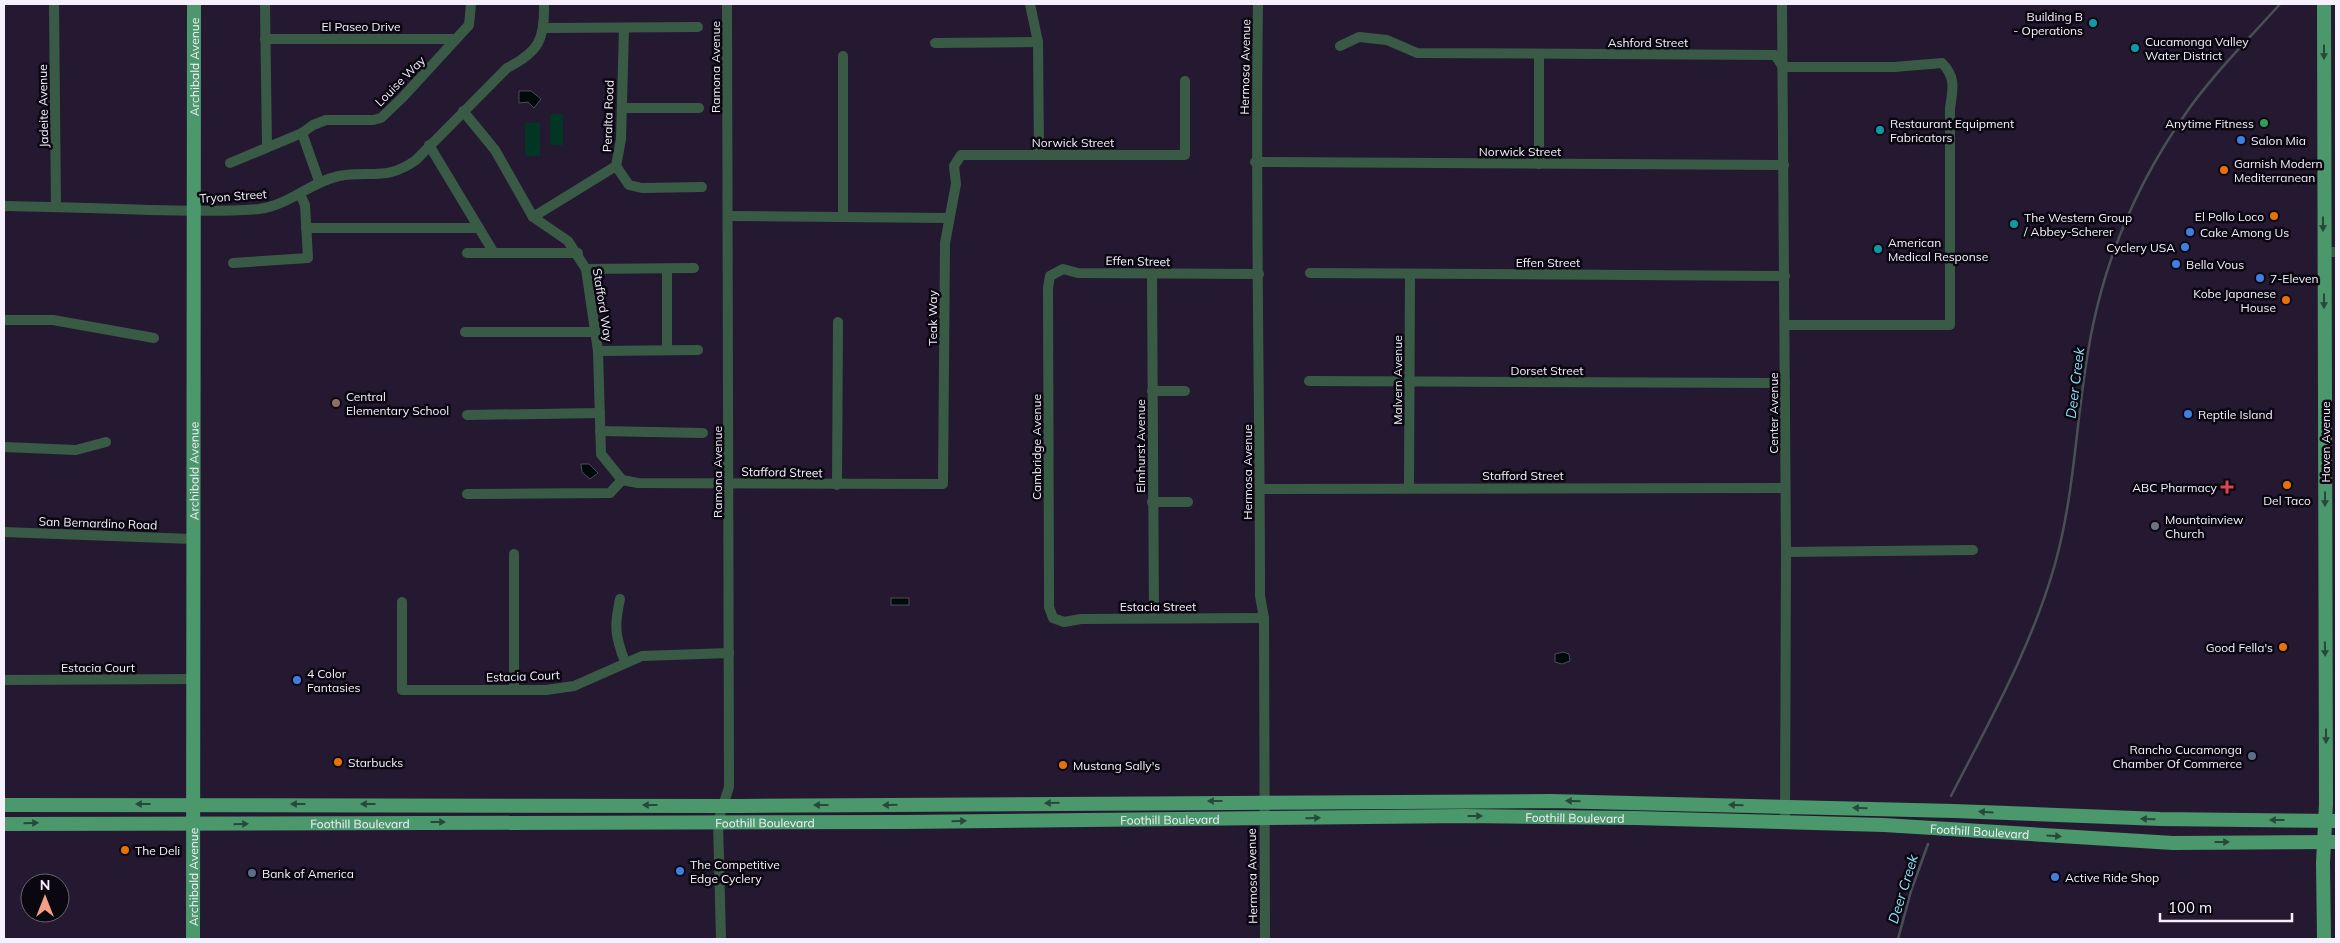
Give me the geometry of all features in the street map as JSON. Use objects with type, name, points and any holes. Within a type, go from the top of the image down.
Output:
[{"type":"main road","name":"Archibald Avenue","points":[[193,939],[194,4]]},
{"type":"main road","name":"Haven Avenue","points":[[2324,4],[2330,252],[2331,821],[2324,939]]},
{"type":"main road","name":"Foothill Boulevard","points":[[4,805],[722,806],[1551,801],[1785,806],[2150,819],[2331,821]]},
{"type":"main road","name":"Foothill Boulevard","points":[[4,824],[903,822],[1465,816],[1884,825],[2154,842],[2330,842]]},
{"type":"street","name":"Jadeite Avenue","points":[[54,4],[56,207]]},
{"type":"street","name":"Louise Way","points":[[230,163],[302,133],[313,125],[326,120],[373,120],[380,118],[402,98],[469,25],[471,4]]},
{"type":"street","points":[[544,4],[545,28],[698,27]]},
{"type":"street","name":"Ramona Avenue","points":[[721,939],[718,821],[729,787],[727,4]]},
{"type":"street","points":[[1030,4],[1038,42],[1039,155]]},
{"type":"street","name":"Hermosa Avenue","points":[[1258,4],[1256,162],[1259,274],[1260,596],[1264,618],[1265,939]]},
{"type":"street","name":"Center Avenue","points":[[1782,4],[1785,276],[1785,822]]},
{"type":"street","points":[[265,5],[267,147]]},
{"type":"street","name":"Tryon Street","points":[[4,206],[194,211],[261,209],[289,201],[319,181],[342,175],[386,175],[403,169],[416,160],[507,68],[526,58],[545,28]]},
{"type":"street","name":"Peralta Road","points":[[533,217],[616,166],[620,154],[624,28]]},
{"type":"street","name":"Ashford Street","points":[[1340,46],[1359,37],[1387,40],[1417,53],[1775,55],[1784,67]]},
{"type":"street","name":"El Paseo Drive","points":[[265,39],[456,39]]},
{"type":"street","points":[[936,43],[1038,42]]},
{"type":"street","points":[[1539,54],[1539,164]]},
{"type":"street","points":[[843,56],[843,217]]},
{"type":"street","points":[[1784,67],[1894,67],[1932,62],[1942,63],[1950,72],[1953,88],[1950,108],[1950,325],[1785,325]]},
{"type":"street","name":"Norwick Street","points":[[961,155],[1185,155],[1185,80]]},
{"type":"street","points":[[622,108],[699,108]]},
{"type":"street","name":"Stafford Way","points":[[463,111],[495,150],[533,217],[568,241],[578,253],[586,269],[598,351],[601,454],[622,480]]},
{"type":"street","points":[[302,133],[319,181]]},
{"type":"street","points":[[429,145],[494,253]]},
{"type":"street","name":"Teak Way","points":[[943,484],[945,242],[948,218],[956,184],[954,166],[961,155]]},
{"type":"street","name":"Norwick Street","points":[[1256,162],[1784,165]]},
{"type":"street","points":[[616,166],[629,185],[636,187],[702,187]]},
{"type":"street","points":[[233,263],[308,258],[305,205],[300,194]]},
{"type":"street","points":[[728,216],[948,218]]},
{"type":"street","points":[[306,228],[479,228]]},
{"type":"street","points":[[467,253],[578,253]]},
{"type":"street","points":[[586,269],[694,268]]},
{"type":"street","points":[[667,269],[667,350]]},
{"type":"street","name":"Effen Street","points":[[1050,276],[1063,269],[1078,273],[1259,274]]},
{"type":"street","name":"Effen Street","points":[[1310,273],[1785,276]]},
{"type":"street","name":"Elmhurst Avenue","points":[[1152,274],[1154,618]]},
{"type":"street","name":"Malvern Avenue","points":[[1409,487],[1410,274]]},
{"type":"street","name":"Cambridge Avenue","points":[[1050,276],[1048,288],[1049,607],[1053,618]]},
{"type":"street","points":[[4,320],[53,320],[154,338]]},
{"type":"street","points":[[837,485],[838,322]]},
{"type":"street","points":[[465,332],[596,332]]},
{"type":"street","points":[[598,351],[698,350]]},
{"type":"street","name":"Dorset Street","points":[[1309,380],[1785,383]]},
{"type":"street","points":[[1152,391],[1186,391]]},
{"type":"street","points":[[468,415],[600,414]]},
{"type":"street","points":[[600,431],[703,433]]},
{"type":"street","points":[[4,447],[76,450],[106,442]]},
{"type":"street","points":[[467,494],[610,493],[622,480]]},
{"type":"street","name":"Stafford Street","points":[[622,480],[638,483],[943,484]]},
{"type":"street","name":"Stafford Street","points":[[1260,489],[1409,487],[1785,488]]},
{"type":"street","points":[[1152,502],[1188,502]]},
{"type":"street","name":"San Bernardino Road","points":[[4,532],[192,539]]},
{"type":"street","points":[[1786,552],[1973,550]]},
{"type":"street","points":[[514,554],[514,690]]},
{"type":"street","points":[[620,598],[615,621],[616,636],[625,662]]},
{"type":"street","name":"Estacia Court","points":[[402,602],[402,690],[546,690],[574,686],[598,677],[625,662],[658,654],[728,653]]},
{"type":"street","name":"Estacia Street","points":[[1053,618],[1064,622],[1081,619],[1264,618]]},
{"type":"street","name":"Estacia Court","points":[[4,680],[192,680]]},
{"type":"green space","points":[[550,114],[563,114],[563,145],[550,145]]},
{"type":"green space","points":[[525,123],[540,123],[540,156],[525,156]]},
{"type":"shaded area","points":[[519,91],[531,91],[541,99],[534,108],[528,102],[519,103]]},
{"type":"shaded area","points":[[581,464],[589,464],[598,473],[590,479],[582,472]]},
{"type":"shaded area","points":[[891,598],[909,598],[909,605],[891,605]]},
{"type":"shaded area","points":[[1563,652],[1569,654],[1570,661],[1562,664],[1555,662],[1555,654]]},
{"type":"waterway","name":"Deer Creek","points":[[1951,796],[2009,682],[2046,594],[2055,564],[2068,504],[2087,355],[2093,325],[2108,269],[2129,214],[2155,162],[2196,99],[2280,4]]},
{"type":"waterway","name":"Deer Creek","points":[[1898,939],[1911,891],[1928,844]]},
{"type":"place","name":"Building B - Operations","points":[[2093,23]]},
{"type":"place","name":"Cucamonga Valley Water District","points":[[2135,48]]},
{"type":"place","name":"Anytime Fitness","points":[[2264,123]]},
{"type":"place","name":"Restaurant Equipment Fabricators","points":[[1880,130]]},
{"type":"place","name":"Salon Mia","points":[[2241,140]]},
{"type":"place","name":"Garnish Modern Mediterranean","points":[[2224,170]]},
{"type":"place","name":"El Pollo Loco","points":[[2274,216]]},
{"type":"place","name":"The Western Group / Abbey-Scherer","points":[[2014,224]]},
{"type":"place","name":"Cake Among Us","points":[[2190,232]]},
{"type":"place","name":"Cyclery USA","points":[[2185,247]]},
{"type":"place","name":"American Medical Response","points":[[1878,249]]},
{"type":"place","name":"Bella Vous","points":[[2176,264]]},
{"type":"place","name":"7-Eleven","points":[[2260,278]]},
{"type":"place","name":"Kobe Japanese House","points":[[2286,300]]},
{"type":"place","name":"Central Elementary School","points":[[336,403]]},
{"type":"place","name":"Reptile Island","points":[[2188,414]]},
{"type":"place","name":"Del Taco","points":[[2287,485]]},
{"type":"place","name":"ABC Pharmacy","points":[[2227,487]]},
{"type":"place","name":"Mountainview Church","points":[[2155,526]]},
{"type":"place","name":"Good Fella's","points":[[2283,647]]},
{"type":"place","name":"4 Color Fantasies","points":[[297,680]]},
{"type":"place","name":"Rancho Cucamonga Chamber Of Commerce","points":[[2252,756]]},
{"type":"place","name":"Starbucks","points":[[338,762]]},
{"type":"place","name":"Mustang Sally's","points":[[1063,765]]},
{"type":"place","name":"The Deli","points":[[125,850]]},
{"type":"place","name":"The Competitive Edge Cyclery","points":[[680,871]]},
{"type":"place","name":"Bank of America","points":[[252,873]]},
{"type":"place","name":"Active Ride Shop","points":[[2055,877]]}]
